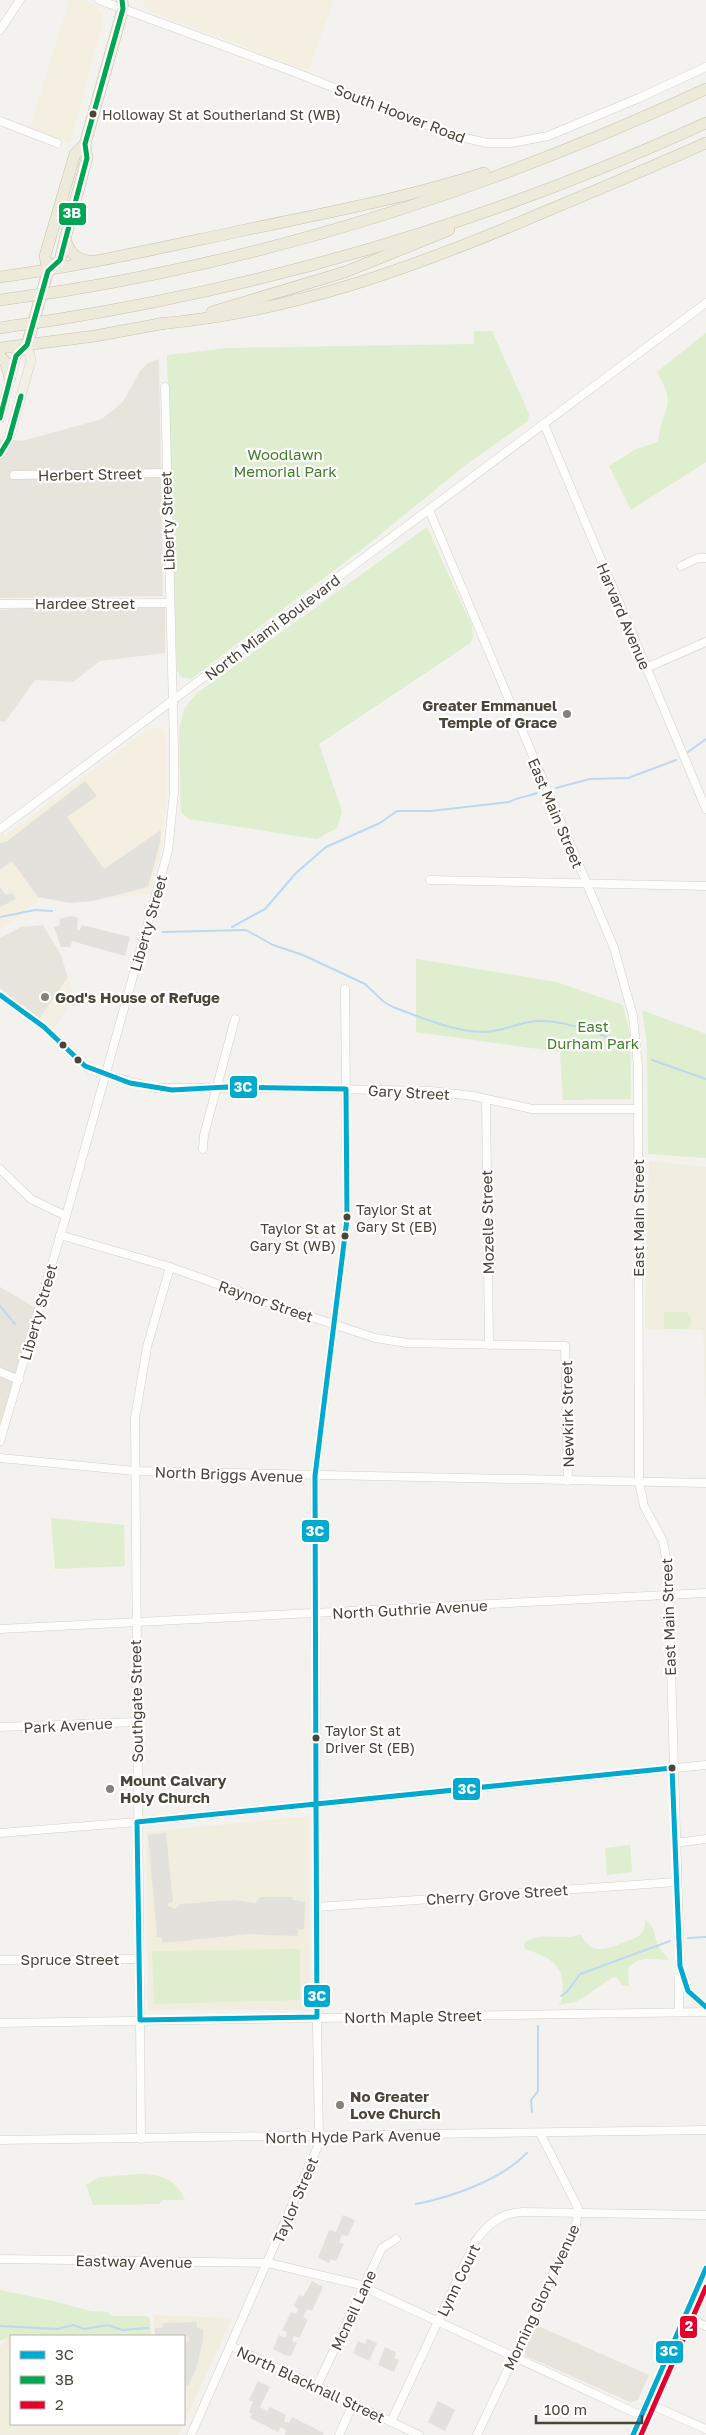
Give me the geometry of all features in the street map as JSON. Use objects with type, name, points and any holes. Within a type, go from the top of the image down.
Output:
[{"type":"highway","points":[[48,271],[60,260],[87,158],[85,144],[123,5],[131,0]]},
{"type":"highway","points":[[0,300],[63,291],[221,259],[346,227],[447,195],[588,141],[706,89]]},
{"type":"highway","points":[[0,348],[95,336],[158,324],[252,301],[345,272],[406,250],[508,205],[600,170],[706,124]]},
{"type":"highway","points":[[0,277],[48,271],[393,198],[478,175],[588,141]]},
{"type":"highway","points":[[158,324],[206,319],[254,310],[379,277],[470,244],[706,143]]},
{"type":"highway","points":[[27,345],[48,271],[45,256],[47,246],[75,154],[85,144]]},
{"type":"highway","points":[[0,328],[172,299],[291,271],[508,205]]},
{"type":"highway","points":[[65,239],[73,255],[79,259],[91,261]]},
{"type":"highway","points":[[0,356],[6,363],[10,378]]},
{"type":"main road","points":[[0,418],[16,356],[27,345]]},
{"type":"main road","points":[[0,454],[9,439],[31,360],[27,345]]},
{"type":"street","points":[[0,30],[20,0]]},
{"type":"street","name":"South Hoover Road","points":[[99,0],[123,5],[330,85],[452,135],[487,143],[512,143],[548,136],[622,106],[706,68]]},
{"type":"street","points":[[0,121],[57,143]]},
{"type":"street","name":"North Miami Boulevard","points":[[0,829],[706,303]]},
{"type":"street","name":"Liberty Street","points":[[0,1440],[66,1216],[168,850],[174,792],[165,387]]},
{"type":"street","name":"Harvard Avenue","points":[[544,424],[646,668],[704,799],[706,809]]},
{"type":"street","name":"Herbert Street","points":[[14,474],[166,473]]},
{"type":"street","name":"East Main Street","points":[[429,510],[614,948],[630,1002],[637,1053],[639,1482],[644,1506],[666,1550],[669,1595],[672,1768],[680,2012]]},
{"type":"street","points":[[681,566],[698,558],[706,558]]},
{"type":"street","name":"Hardee Street","points":[[0,604],[170,603]]},
{"type":"street","points":[[646,668],[706,642]]},
{"type":"street","points":[[430,880],[706,886]]},
{"type":"street","name":"Taylor Street","points":[[192,2435],[268,2263],[318,2146],[320,2137],[317,2017],[315,1476],[346,1219],[344,989]]},
{"type":"street","name":"Gary Street","points":[[0,995],[44,1028],[84,1066],[105,1076],[154,1088],[172,1090],[217,1088],[431,1091],[532,1108],[638,1109]]},
{"type":"street","points":[[203,1149],[204,1135],[235,1019]]},
{"type":"street","name":"Mozelle Street","points":[[486,1099],[489,1345]]},
{"type":"street","points":[[0,1169],[31,1199],[66,1216]]},
{"type":"street","name":"Raynor Street","points":[[60,1235],[170,1267],[334,1324],[395,1342],[566,1346]]},
{"type":"street","name":"Southgate Street","points":[[141,2139],[136,1722],[135,1418],[141,1376],[170,1267]]},
{"type":"street","name":"Newkirk Street","points":[[566,1346],[568,1481]]},
{"type":"street","points":[[0,1372],[19,1380]]},
{"type":"street","name":"North Briggs Avenue","points":[[0,1458],[135,1471],[706,1483]]},
{"type":"street","name":"North Guthrie Avenue","points":[[0,1629],[706,1593]]},
{"type":"street","name":"Park Avenue","points":[[0,1727],[136,1722]]},
{"type":"street","points":[[0,1833],[317,1805],[706,1765]]},
{"type":"street","points":[[675,1843],[706,1839]]},
{"type":"street","name":"Cherry Grove Street","points":[[317,1907],[676,1882]]},
{"type":"street","name":"Spruce Street","points":[[0,1960],[139,1959]]},
{"type":"street","name":"East Main Street","points":[[679,1960],[682,1977],[688,1991],[706,2007]]},
{"type":"street","name":"North Maple Street","points":[[0,2023],[706,2012]]},
{"type":"street","name":"North Hyde Park Avenue","points":[[0,2140],[320,2137],[706,2130]]},
{"type":"street","name":"Morning Glory Avenue","points":[[477,2435],[576,2226],[579,2214],[575,2202],[540,2133]]},
{"type":"street","name":"Lynn Court","points":[[391,2422],[475,2242],[493,2221],[514,2212],[706,2215]]},
{"type":"street","name":"Mcneil Lane","points":[[317,2386],[382,2248],[396,2239]]},
{"type":"street","name":"Eastway Avenue","points":[[0,2259],[268,2263],[364,2287],[642,2416]]},
{"type":"street","points":[[633,2435],[706,2268]]},
{"type":"street","points":[[685,2317],[706,2326]]},
{"type":"street","name":"North Blacknall Street","points":[[231,2346],[419,2435]]},
{"type":"street","points":[[647,2403],[706,2429]]},
{"type":"street","points":[[339,2435],[353,2404]]},
{"type":"shaded area","points":[[69,0],[83,0],[95,5],[104,18],[70,143],[30,127]]},
{"type":"shaded area","points":[[143,0],[334,0],[308,71],[152,12],[146,8]]},
{"type":"shaded area","points":[[159,359],[163,596],[0,598],[0,439],[22,441],[102,419],[123,402],[140,371],[148,363]]},
{"type":"shaded area","points":[[29,608],[165,608],[165,653],[100,661],[73,682],[35,680],[5,722],[0,721],[0,610]]},
{"type":"shaded area","points":[[148,729],[163,729],[165,735],[167,787],[160,855],[150,894],[74,901],[43,898],[0,929],[0,828],[6,836]]},
{"type":"shaded area","points":[[85,781],[97,796],[67,817],[104,869],[161,830],[160,843],[148,887],[93,901],[69,903],[38,897],[12,861],[0,870],[0,843],[6,842]]},
{"type":"shaded area","points":[[0,887],[6,895],[12,893],[16,899],[0,907]]},
{"type":"shaded area","points":[[71,916],[78,918],[77,929],[79,931],[82,925],[130,937],[125,956],[72,941],[70,947],[61,947],[54,927],[60,925],[59,919]]},
{"type":"shaded area","points":[[43,925],[61,955],[74,999],[53,1029],[0,988],[0,938],[21,927]]},
{"type":"shaded area","points":[[68,977],[74,999],[53,1029],[39,1019]]},
{"type":"shaded area","points":[[649,1161],[706,1167],[706,1407],[703,1330],[645,1329]]},
{"type":"shaded area","points":[[0,1287],[36,1308],[0,1427]]},
{"type":"shaded area","points":[[309,1816],[310,2010],[148,2010],[146,1832]]},
{"type":"shaded area","points":[[166,1833],[173,1902],[168,1903],[168,1906],[175,1909],[180,1904],[234,1900],[256,1903],[260,1897],[292,1897],[293,1900],[305,1902],[304,1929],[298,1930],[298,1936],[250,1934],[163,1943],[161,1937],[157,1937],[148,1835]]},
{"type":"shaded area","points":[[343,2215],[355,2220],[348,2236],[342,2235],[339,2242],[344,2244],[336,2261],[331,2259],[329,2263],[318,2258],[329,2230],[336,2232]]},
{"type":"shaded area","points":[[312,2281],[323,2287],[312,2311],[307,2309],[303,2317],[308,2320],[299,2338],[294,2336],[292,2341],[297,2343],[291,2356],[285,2355],[273,2349],[279,2335],[285,2338],[287,2332],[282,2330],[291,2312],[296,2314],[298,2309],[294,2306],[299,2295],[303,2297]]},
{"type":"shaded area","points":[[154,2315],[232,2318],[185,2421],[185,2335],[154,2335]]},
{"type":"shaded area","points":[[197,2322],[197,2328],[203,2329],[203,2340],[196,2369],[188,2386],[185,2384],[185,2342],[188,2342],[190,2338],[185,2335],[155,2335],[155,2328],[162,2328],[163,2323]]},
{"type":"shaded area","points":[[536,2325],[649,2375],[638,2400],[630,2402],[526,2356],[524,2349]]},
{"type":"shaded area","points":[[7,2338],[10,2338],[10,2425],[183,2425],[178,2435],[0,2435],[0,2347]]},
{"type":"shaded area","points":[[367,2339],[377,2343],[369,2361],[353,2353],[358,2341],[365,2344]]},
{"type":"shaded area","points":[[385,2347],[396,2352],[394,2358],[399,2360],[394,2372],[378,2365]]},
{"type":"shaded area","points":[[258,2381],[270,2387],[260,2407],[267,2411],[270,2407],[286,2415],[284,2421],[289,2423],[292,2417],[324,2433],[323,2435],[285,2435],[286,2430],[281,2427],[278,2432],[250,2418],[252,2414],[249,2412],[253,2402],[249,2400]]},
{"type":"shaded area","points":[[438,2401],[455,2410],[445,2431],[428,2422]]},
{"type":"green space","name":"Woodlawn Memorial Park","points":[[474,331],[492,331],[529,414],[528,421],[467,464],[366,546],[191,679],[181,677],[177,670],[167,355],[229,348],[474,344]]},
{"type":"green space","points":[[706,333],[706,462],[631,510],[609,466],[636,449],[658,442],[668,400],[667,393],[657,372]]},
{"type":"green space","points":[[427,527],[472,626],[473,638],[469,644],[319,744],[342,811],[337,828],[317,839],[189,819],[181,812],[179,730],[184,709],[196,694]]},
{"type":"green space","name":"East Durham Park","points":[[416,959],[556,982],[623,1005],[630,1034],[631,1099],[563,1100],[560,1052],[416,1032]]},
{"type":"green space","name":"East Durham Park","points":[[642,1010],[706,1034],[706,1158],[648,1154],[647,1045]]},
{"type":"green space","points":[[664,1312],[687,1312],[691,1318],[690,1325],[686,1329],[664,1329]]},
{"type":"green space","points":[[51,1518],[124,1525],[125,1566],[55,1569]]},
{"type":"green space","points":[[630,1845],[632,1872],[607,1875],[605,1848]]},
{"type":"green space","points":[[645,1919],[652,1926],[658,1946],[669,1960],[642,1959],[637,1961],[628,1968],[629,1986],[622,1985],[617,1977],[611,1978],[575,2002],[558,2005],[561,2002],[563,1991],[561,1973],[552,1961],[525,1949],[524,1943],[537,1937],[566,1937],[581,1934],[585,1941],[595,1949],[608,1948],[639,1935],[644,1929]]},
{"type":"green space","points":[[300,1949],[300,2000],[154,2004],[152,1951]]},
{"type":"green space","points":[[139,2174],[154,2175],[173,2183],[182,2193],[185,2200],[162,2200],[159,2204],[93,2205],[86,2185],[100,2177]]},
{"type":"green space","points":[[0,2290],[90,2311],[107,2312],[112,2316],[147,2316],[150,2320],[151,2335],[10,2335],[0,2341]]},
{"type":"waterway","points":[[688,752],[706,739]]},
{"type":"waterway","points":[[556,788],[590,779],[628,778],[676,760]]},
{"type":"waterway","points":[[232,927],[265,909],[296,873],[326,847],[380,823],[397,811],[431,811],[509,802],[537,793]]},
{"type":"waterway","points":[[0,917],[35,910],[52,911]]},
{"type":"waterway","points":[[163,932],[246,930],[273,945],[303,955],[365,984],[384,1002],[393,1007],[436,1023],[459,1029],[488,1032],[530,1022],[549,1021],[583,1028],[626,1044]]},
{"type":"waterway","points":[[652,1060],[706,1079]]},
{"type":"waterway","points":[[0,1306],[15,1324]]},
{"type":"waterway","points":[[688,1938],[706,1937]]},
{"type":"waterway","points":[[561,1996],[567,1992],[580,1974],[670,1941]]},
{"type":"waterway","points":[[532,2112],[531,2100],[538,2091],[538,2026]]},
{"type":"waterway","points":[[416,2204],[445,2197],[475,2186],[504,2171],[527,2153]]},
{"type":"waterway","points":[[0,2326],[57,2329],[73,2325],[84,2329],[108,2325],[122,2330],[148,2328]]},
{"type":"transit line","name":"3B","points":[[0,418],[16,356],[27,345],[48,271],[60,260],[87,158],[85,144],[123,9],[122,0]]},
{"type":"transit line","name":"3B","points":[[0,454],[9,439],[21,396]]},
{"type":"transit line","name":"3C","points":[[0,995],[44,1027],[85,1066],[130,1083],[172,1090],[227,1087],[346,1089],[347,1219],[315,1476],[316,1804]]},
{"type":"transit line","name":"3C","points":[[316,1804],[672,1768],[680,1966],[688,1991],[706,2007]]},
{"type":"transit line","name":"3C","points":[[316,1804],[317,2017],[140,2020],[137,1822],[316,1804]]},
{"type":"transit line","name":"3C","points":[[633,2435],[706,2268]]},
{"type":"transit line","name":"2","points":[[641,2435],[706,2287]]},
{"type":"place","name":"Holloway St at Southerland St (WB)","points":[[93,114]]},
{"type":"place","name":"Greater Emmanuel Temple of Grace","points":[[567,714]]},
{"type":"place","name":"God's House of Refuge","points":[[45,997]]},
{"type":"place","name":"Taylor St at Gary St (EB)","points":[[347,1217]]},
{"type":"place","name":"Taylor St at Gary St (WB)","points":[[345,1236]]},
{"type":"place","name":"Taylor St at Driver St (EB)","points":[[316,1738]]},
{"type":"place","name":"Mount Calvary Holy Church","points":[[110,1789]]},
{"type":"place","name":"No Greater Love Church","points":[[340,2105]]}]
